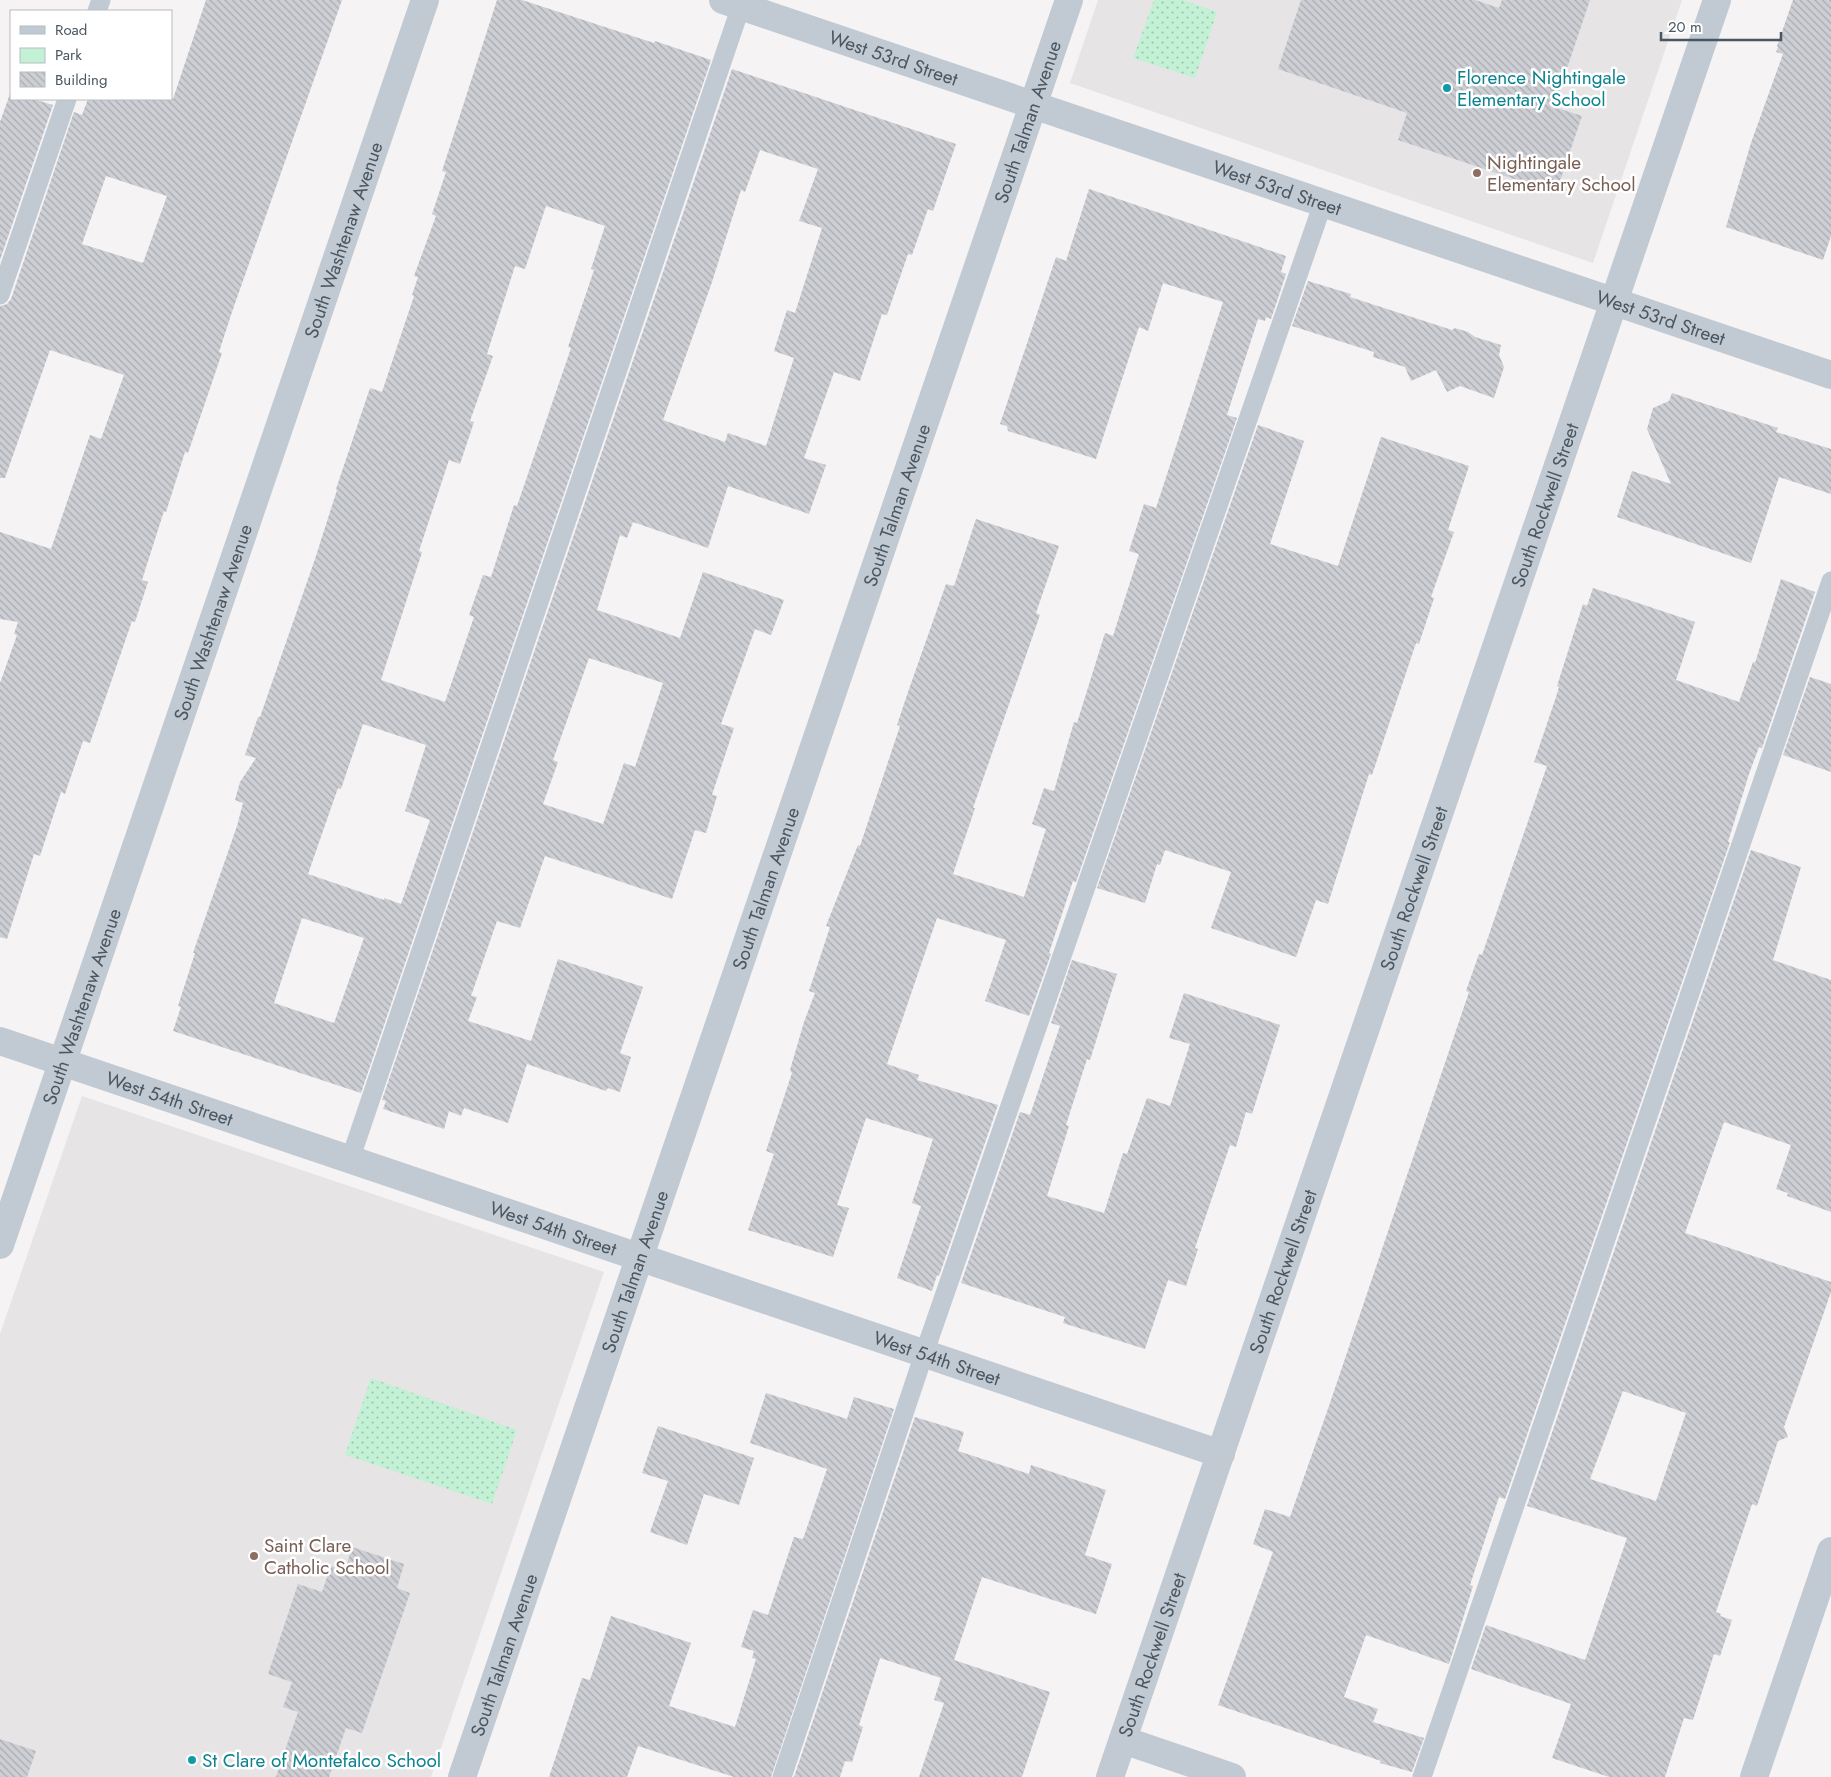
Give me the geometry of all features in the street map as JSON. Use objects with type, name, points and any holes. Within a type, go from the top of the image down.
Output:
[{"type":"street","name":"South Washtenaw Avenue","points":[[0,1245],[425,0]]},
{"type":"street","name":"South Talman Avenue","points":[[462,1777],[1069,0]]},
{"type":"street","name":"South Rockwell Street","points":[[1110,1777],[1717,0]]},
{"type":"street","name":"West 53rd Street","points":[[736,2],[1033,105],[1831,375]]},
{"type":"street","name":"West 54th Street","points":[[0,1041],[1220,1454]]},
{"type":"street","points":[[1754,1777],[1831,1551]]},
{"type":"street","points":[[1123,1740],[1232,1777]]},
{"type":"lane","points":[[350,1160],[736,2]]},
{"type":"lane","points":[[0,295],[67,100]]},
{"type":"lane","points":[[782,1777],[924,1354],[1323,203]]},
{"type":"lane","points":[[1422,1777],[1831,581]]},
{"type":"shaded area","name":"Nightingale Elementary School","points":[[1098,0],[1682,0],[1593,263],[1070,83]]},
{"type":"shaded area","name":"Saint Clare Catholic School","points":[[82,1096],[604,1272],[431,1777],[0,1777],[0,1334]]},
{"type":"green space","points":[[1154,0],[1183,0],[1217,12],[1195,78],[1133,58]]},
{"type":"green space","points":[[371,1378],[517,1430],[492,1504],[345,1455]]},
{"type":"building","points":[[206,0],[342,0],[232,312],[219,352],[222,353],[188,453],[185,452],[166,512],[164,511],[142,580],[148,582],[135,622],[132,621],[90,743],[83,741],[65,794],[61,792],[40,856],[34,854],[7,939],[0,937],[0,683],[17,635],[14,634],[18,622],[0,619],[0,532],[51,549],[90,435],[101,439],[124,375],[50,350],[5,478],[0,478],[0,306],[7,304],[11,299],[74,112],[82,115],[88,100],[172,99]],"holes":[[[106,176],[167,196],[143,263],[82,244]]]},
{"type":"building","points":[[497,0],[522,0],[711,60],[361,1093],[173,1031],[181,1007],[178,1006],[195,953],[193,953],[237,826],[243,803],[235,800],[240,782],[256,758],[245,755],[314,562],[370,388],[382,392],[414,296],[412,295],[418,277],[414,276],[436,216],[432,214],[446,172],[442,171]],"holes":[[[546,206],[605,226],[591,269],[594,270],[568,347],[571,348],[517,506],[514,505],[491,577],[483,575],[469,615],[474,617],[445,702],[381,680],[422,552],[419,551],[449,460],[460,464],[474,422],[470,421],[493,356],[487,354],[515,266],[525,269]],[[363,724],[426,745],[405,811],[430,820],[401,904],[308,874],[338,788],[341,789]],[[302,918],[364,938],[334,1023],[274,1003]]]},
{"type":"building","name":"Florence Nightingale Elementary School","points":[[1301,0],[1475,0],[1499,8],[1502,0],[1590,0],[1554,107],[1582,116],[1556,193],[1398,140],[1407,113],[1278,69]]},
{"type":"building","points":[[1793,0],[1831,0],[1831,236],[1823,260],[1726,227],[1751,143],[1783,54],[1776,52],[1777,46]]},
{"type":"building","points":[[732,69],[956,144],[933,211],[928,209],[912,255],[908,254],[887,315],[882,314],[860,381],[834,372],[804,458],[826,465],[809,514],[728,486],[708,548],[633,522],[627,538],[620,535],[597,610],[680,638],[703,572],[784,600],[771,635],[755,629],[721,724],[734,728],[712,795],[717,796],[706,833],[695,830],[672,899],[545,856],[520,928],[497,921],[471,996],[477,997],[468,1021],[531,1041],[558,959],[643,987],[620,1053],[631,1057],[620,1092],[608,1088],[606,1091],[527,1064],[508,1123],[464,1108],[461,1116],[449,1111],[444,1129],[383,1109],[386,1101],[382,1100]],"holes":[[[760,150],[818,169],[799,221],[822,228],[795,313],[787,310],[774,351],[794,358],[766,446],[728,433],[725,442],[663,420],[712,282],[741,190],[745,192]],[[589,658],[663,683],[635,767],[624,763],[603,824],[543,804],[558,762],[553,760]]]},
{"type":"building","points":[[10,94],[10,100],[36,100],[53,105],[0,260],[0,122]]},
{"type":"building","points":[[1089,189],[1286,256],[1281,272],[1286,274],[1271,319],[1266,317],[1265,321],[1258,319],[1227,415],[1237,418],[1076,882],[1073,881],[1049,953],[1051,954],[1029,1016],[985,1001],[1006,940],[937,918],[887,1064],[919,1075],[917,1080],[998,1105],[939,1276],[937,1275],[932,1291],[897,1278],[921,1206],[912,1203],[933,1139],[866,1118],[837,1205],[849,1208],[833,1257],[748,1230],[774,1154],[766,1151],[792,1073],[790,1070],[804,1022],[815,993],[809,991],[830,927],[826,926],[858,845],[860,846],[900,726],[897,725],[946,584],[954,586],[976,519],[1059,546],[1036,613],[1040,615],[973,808],[975,808],[953,874],[1024,897],[1046,829],[1032,824],[1044,788],[1054,791],[1074,722],[1077,723],[1105,633],[1113,636],[1139,554],[1129,551],[1144,504],[1156,508],[1223,302],[1163,283],[1148,331],[1139,327],[1096,459],[1008,431],[1007,426],[1000,424],[1056,257],[1066,261]]},
{"type":"building","points":[[1308,281],[1351,294],[1350,297],[1452,330],[1455,328],[1468,332],[1475,337],[1501,345],[1499,355],[1504,367],[1494,398],[1460,386],[1447,392],[1436,370],[1411,381],[1405,367],[1373,357],[1374,352],[1292,326]]},
{"type":"building","points":[[1672,393],[1778,428],[1776,432],[1831,449],[1831,494],[1779,477],[1751,563],[1617,517],[1632,471],[1671,484],[1647,429],[1653,408],[1669,401]]},
{"type":"building","points":[[1258,425],[1304,441],[1270,544],[1338,566],[1381,437],[1469,466],[1448,530],[1454,532],[1431,597],[1434,598],[1419,644],[1416,643],[1372,775],[1369,774],[1328,904],[1316,900],[1296,957],[1211,928],[1231,872],[1165,850],[1160,865],[1157,864],[1145,903],[1097,888]]},
{"type":"building","points":[[1781,579],[1815,592],[1762,748],[1759,747],[1749,774],[1728,842],[1730,842],[1505,1499],[1499,1497],[1470,1585],[1473,1586],[1449,1664],[1366,1635],[1344,1697],[1378,1709],[1373,1722],[1424,1738],[1412,1772],[1380,1763],[1381,1761],[1218,1705],[1273,1552],[1253,1544],[1265,1509],[1290,1517],[1469,992],[1466,991],[1479,954],[1482,955],[1547,766],[1534,762],[1556,697],[1559,687],[1557,686],[1583,604],[1587,606],[1593,588],[1695,622],[1676,680],[1739,702],[1753,662],[1755,663]]},
{"type":"building","points":[[1810,677],[1831,684],[1831,772],[1783,755]]},
{"type":"building","points":[[1751,850],[1801,867],[1773,960],[1831,980],[1831,1212],[1787,1196],[1788,1193],[1776,1189],[1791,1145],[1724,1122],[1685,1233],[1831,1282],[1831,1292],[1784,1427],[1788,1437],[1778,1441],[1757,1506],[1752,1504],[1716,1612],[1721,1614],[1720,1616],[1732,1620],[1720,1656],[1714,1654],[1693,1720],[1684,1718],[1665,1777],[1609,1777],[1552,1758],[1571,1704],[1471,1669],[1486,1625],[1585,1660],[1627,1538],[1527,1506]],"holes":[[[1623,1391],[1686,1413],[1656,1501],[1590,1479]]]},
{"type":"building","points":[[1072,960],[1117,974],[1090,1060],[1087,1059],[1066,1125],[1069,1126],[1047,1196],[1104,1213],[1123,1153],[1127,1154],[1147,1098],[1170,1106],[1190,1044],[1169,1038],[1184,993],[1280,1025],[1252,1114],[1246,1112],[1236,1147],[1230,1145],[1195,1248],[1198,1249],[1186,1286],[1168,1280],[1145,1349],[1063,1323],[1065,1317],[961,1283],[1020,1112],[1030,1115],[1060,1026],[1051,1023]]},
{"type":"building","points":[[766,1393],[847,1419],[854,1397],[894,1409],[771,1777],[734,1777],[638,1746],[627,1777],[549,1777],[582,1678],[590,1680],[611,1616],[691,1643],[669,1706],[735,1727],[756,1659],[752,1658],[754,1651],[741,1647],[753,1610],[768,1615],[794,1537],[803,1539],[827,1469],[750,1443]]},
{"type":"building","points":[[915,1417],[964,1432],[958,1451],[1029,1474],[1031,1465],[1106,1490],[1085,1555],[1112,1564],[1096,1614],[982,1577],[954,1660],[1050,1692],[1022,1777],[919,1777],[944,1703],[934,1700],[941,1678],[880,1658],[859,1725],[863,1727],[852,1762],[845,1761],[840,1777],[794,1777]]},
{"type":"building","points":[[658,1426],[754,1458],[739,1505],[704,1494],[687,1545],[650,1532],[668,1481],[642,1473]]},
{"type":"building","points":[[352,1547],[404,1564],[397,1588],[410,1593],[362,1733],[346,1728],[329,1777],[276,1777],[298,1712],[283,1707],[292,1682],[268,1674],[298,1584],[322,1592],[331,1566],[345,1571]]},
{"type":"building","points":[[0,1739],[36,1751],[27,1777],[0,1777]]},
{"type":"place","name":"Florence Nightingale Elementary School","points":[[1447,88]]},
{"type":"place","name":"Nightingale Elementary School","points":[[1477,173]]},
{"type":"place","name":"Saint Clare Catholic School","points":[[254,1556]]},
{"type":"place","name":"St Clare of Montefalco School","points":[[192,1760]]}]
